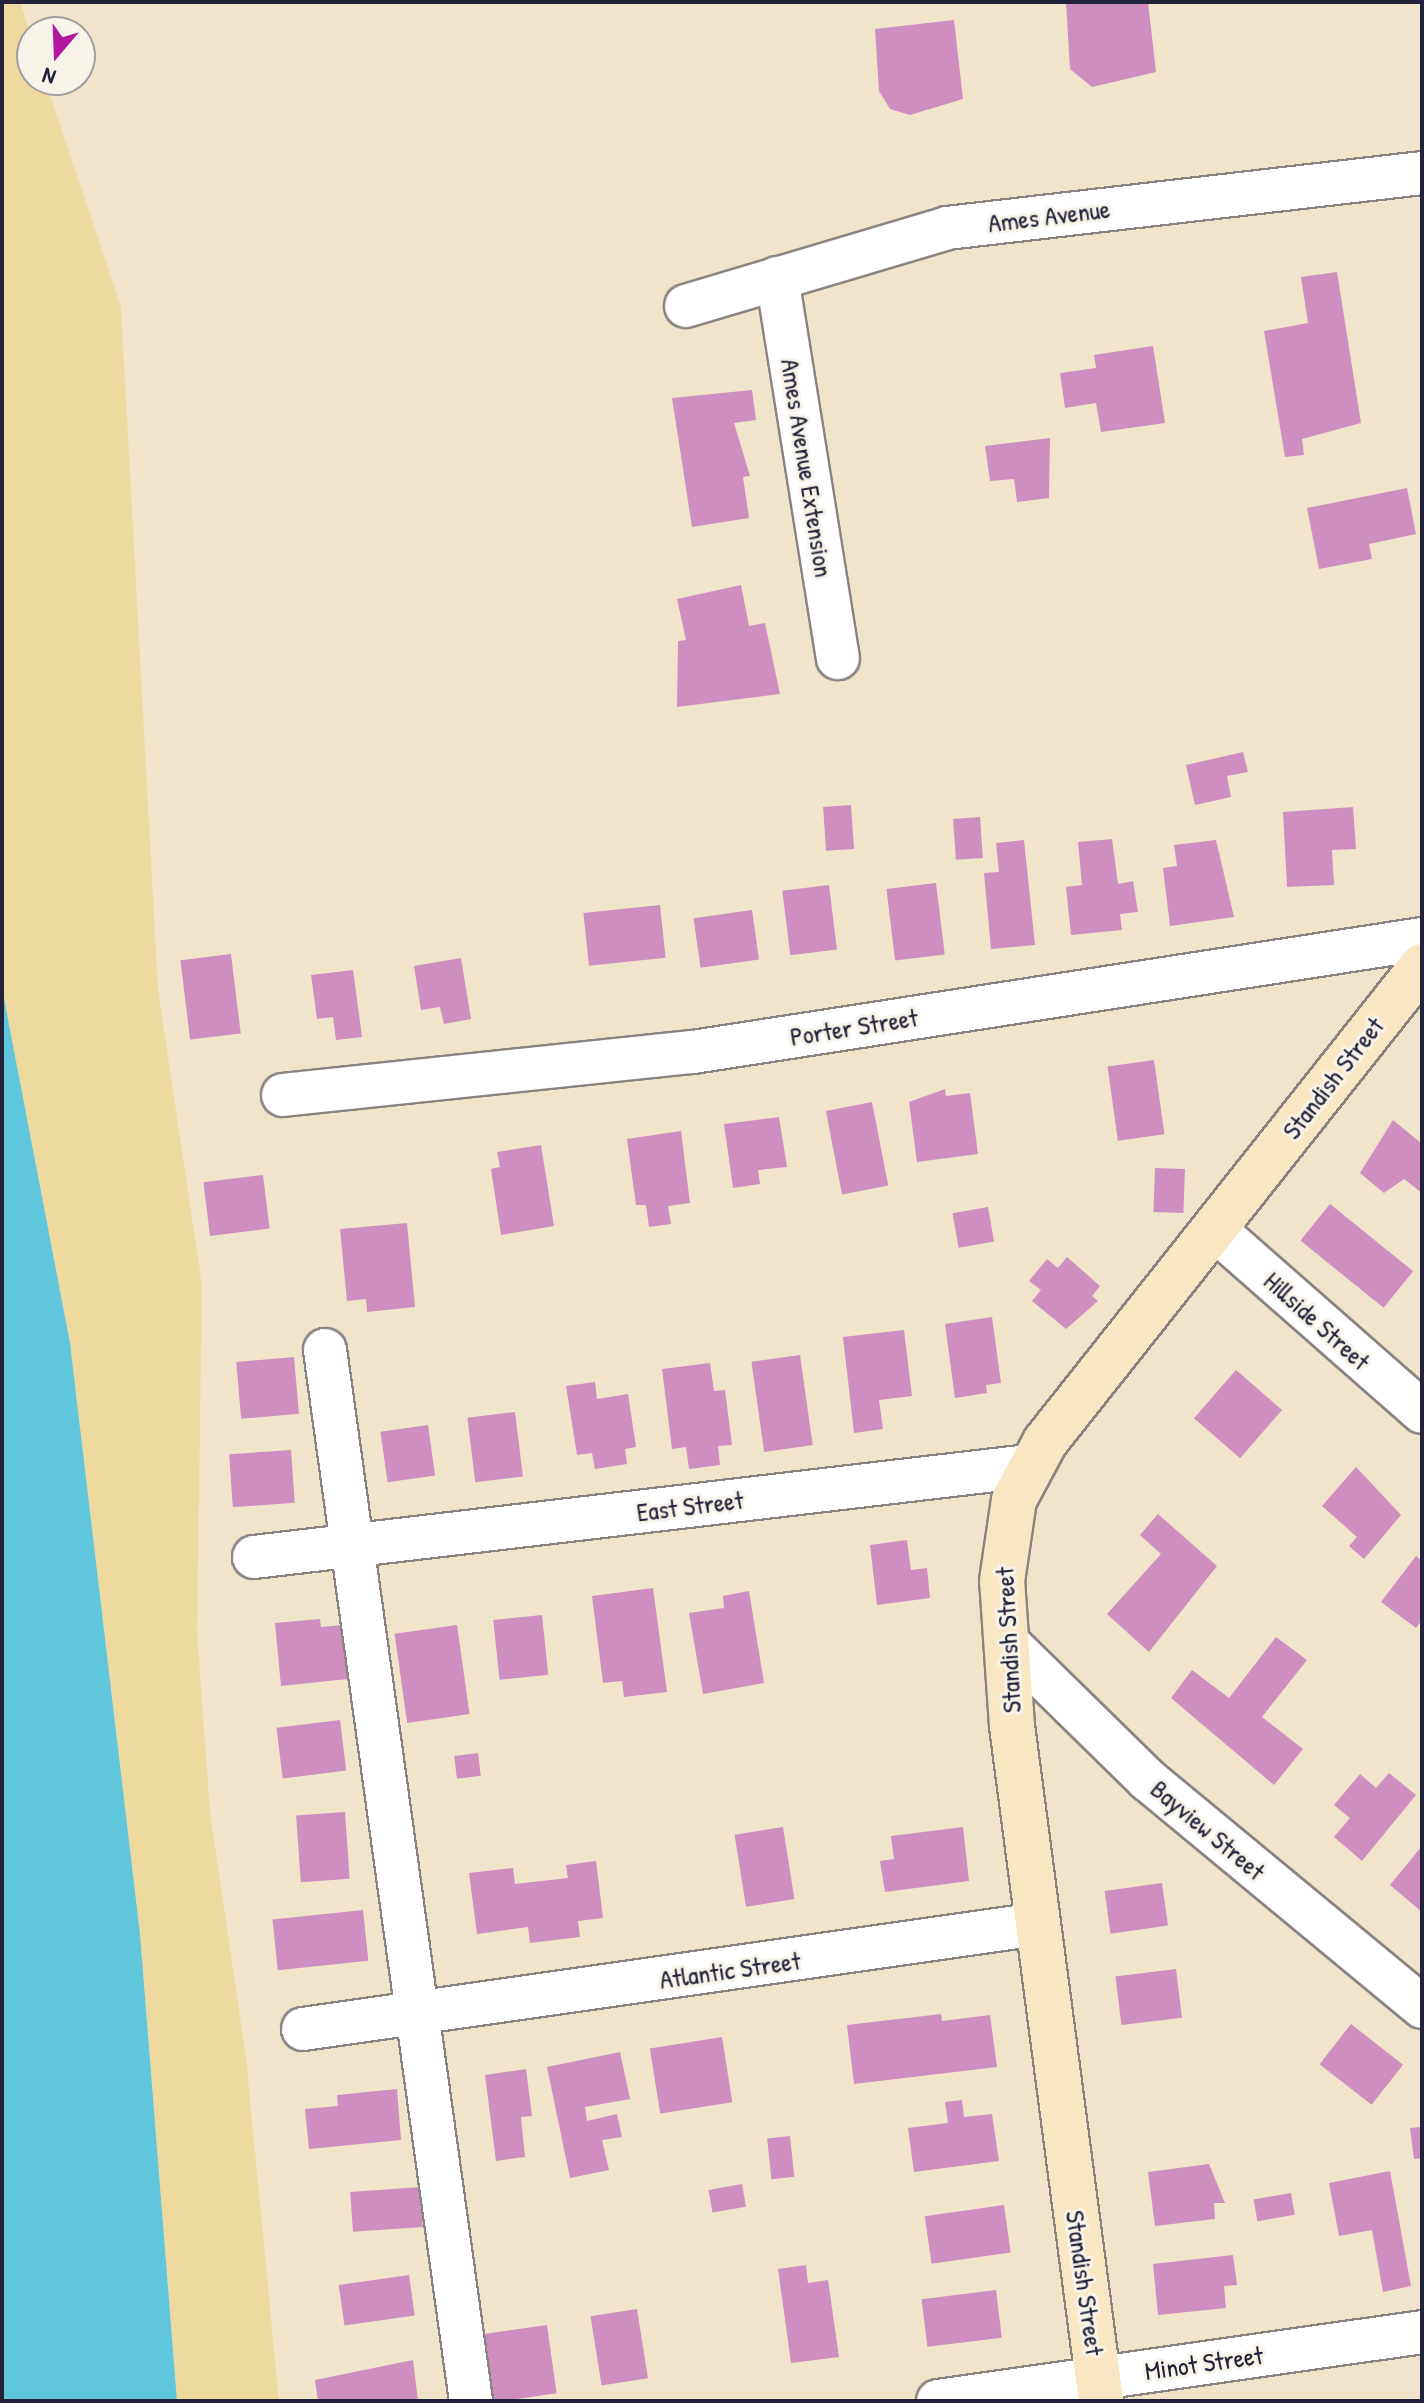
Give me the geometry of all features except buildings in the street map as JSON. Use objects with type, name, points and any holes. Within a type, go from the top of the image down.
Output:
[{"type":"street","name":"Ames Avenue","points":[[686,306],[947,228],[1422,173]]},
{"type":"street","name":"Ames Avenue Extension","points":[[777,278],[838,658]]},
{"type":"street","name":"Porter Street","points":[[283,1095],[693,1052],[1422,939]]},
{"type":"street","name":"Standish Street","points":[[1100,2390],[1038,1924],[1006,1641],[1005,1540],[1029,1466],[1422,966]]},
{"type":"street","name":"Hillside Street","points":[[1214,1229],[1422,1412]]},
{"type":"street","points":[[325,1350],[350,1546],[421,2013],[471,2401]]},
{"type":"street","name":"East Street","points":[[254,1557],[1029,1466]]},
{"type":"street","name":"Bayview Street","points":[[1006,1641],[1148,1780],[1422,2007]]},
{"type":"street","name":"Atlantic Street","points":[[303,2029],[1038,1924]]},
{"type":"street","name":"Minot Street","points":[[938,2401],[1100,2390],[1422,2332]]},
{"type":"sand","points":[[2,2],[20,2],[25,16],[16,16],[16,96],[50,96],[121,307],[158,990],[202,1285],[197,1633],[210,1812],[246,2058],[279,2401],[177,2401],[140,1934],[70,1343],[2,988]]},
{"type":"water","points":[[2,988],[70,1343],[140,1934],[177,2401],[2,2401]]}]
